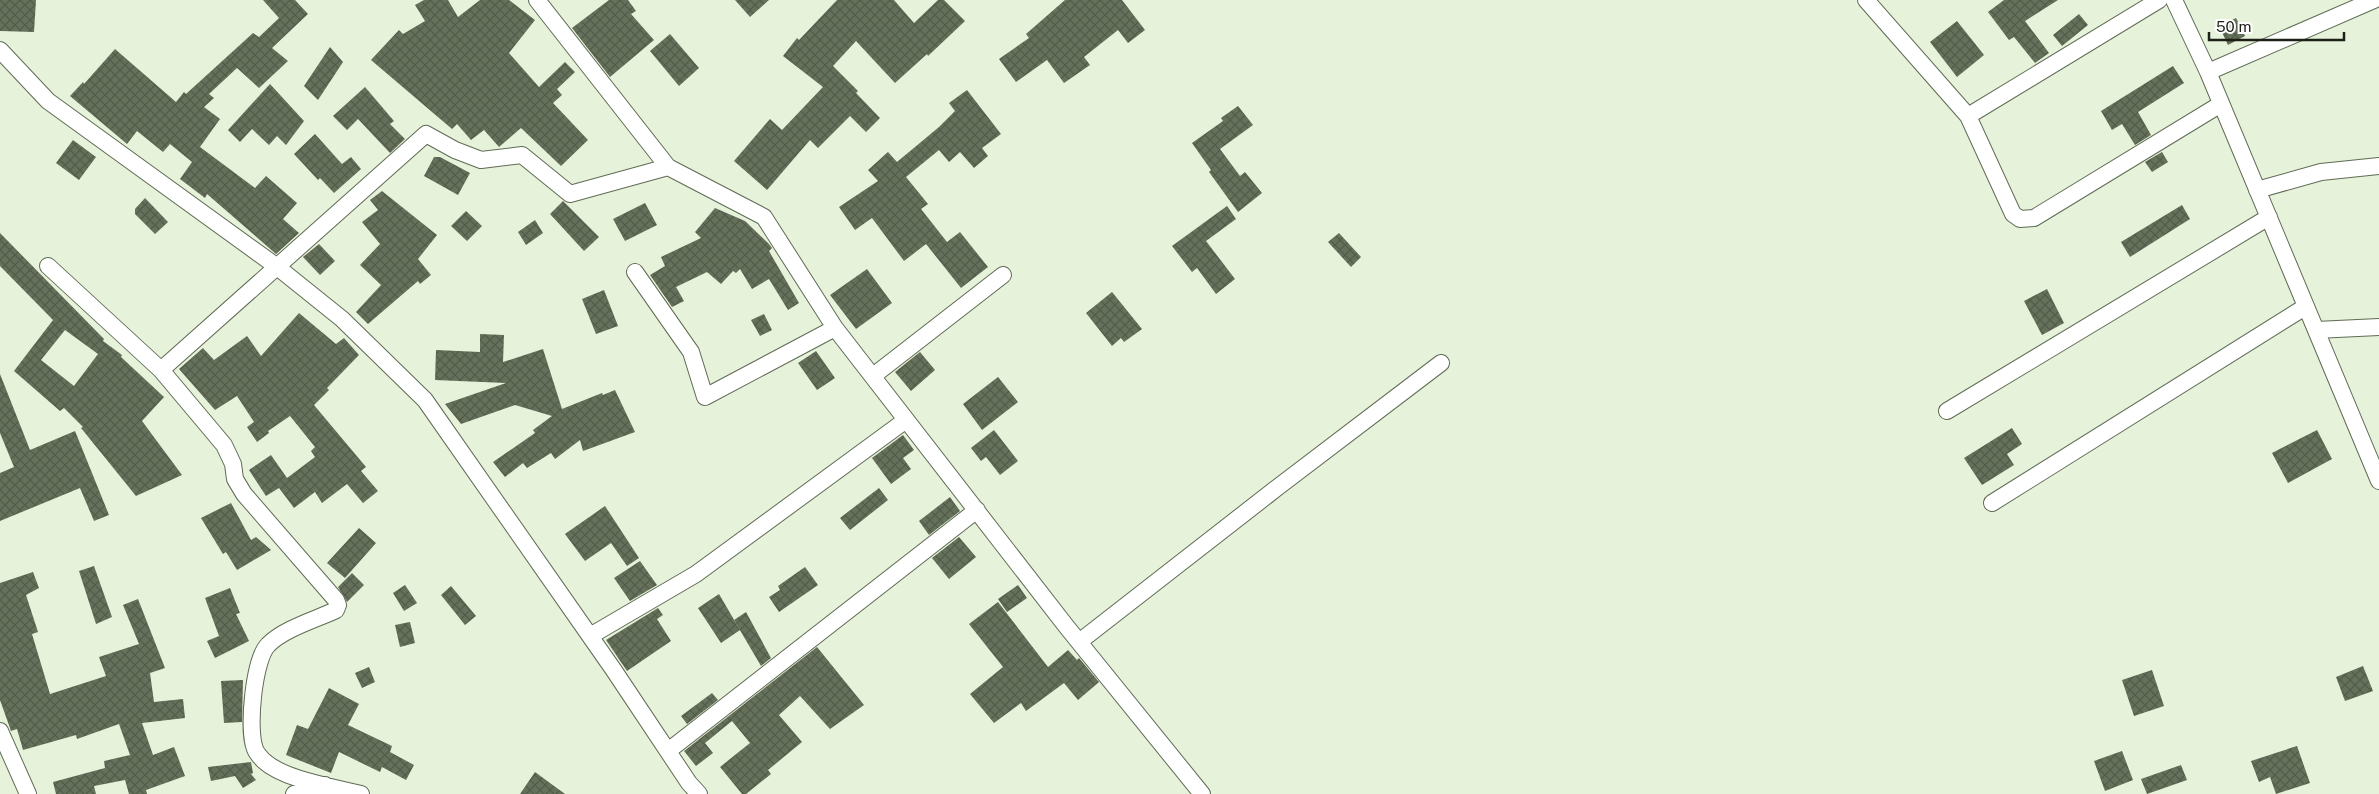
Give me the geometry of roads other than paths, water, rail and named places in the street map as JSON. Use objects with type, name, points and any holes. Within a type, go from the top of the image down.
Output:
[{"type":"street","points":[[536,0],[668,167],[764,217],[835,328],[1079,642],[1202,794]]},
{"type":"street","points":[[1866,0],[1968,116],[2013,214],[2020,219],[2034,218],[2221,104]]},
{"type":"street","points":[[1968,116],[2159,0]]},
{"type":"street","points":[[2174,0],[2208,72],[2379,481]]},
{"type":"street","points":[[2208,72],[2374,0]]},
{"type":"street","points":[[0,50],[48,101],[276,266],[342,319],[425,400],[699,794]]},
{"type":"street","points":[[161,370],[426,134],[456,150],[481,160],[522,154],[570,194],[668,167]]},
{"type":"street","points":[[2257,190],[2322,172],[2379,166]]},
{"type":"street","points":[[1947,411],[2269,217]]},
{"type":"street","points":[[48,266],[161,370],[224,445],[233,464],[235,479],[244,494],[338,605],[336,610],[293,629],[270,643],[259,661],[252,714],[255,749],[265,761],[295,777],[362,794]]},
{"type":"street","points":[[635,272],[690,352],[705,397],[835,328]]},
{"type":"street","points":[[873,376],[1003,275]]},
{"type":"street","points":[[1992,504],[2305,306]]},
{"type":"street","points":[[2316,330],[2379,327]]},
{"type":"street","points":[[1079,642],[1278,487],[1442,363]]},
{"type":"street","points":[[590,636],[696,574],[906,420]]},
{"type":"street","points":[[668,751],[977,510]]},
{"type":"street","points":[[0,731],[28,794]]},
{"type":"street","points":[[295,777],[298,794],[327,785]]}]
